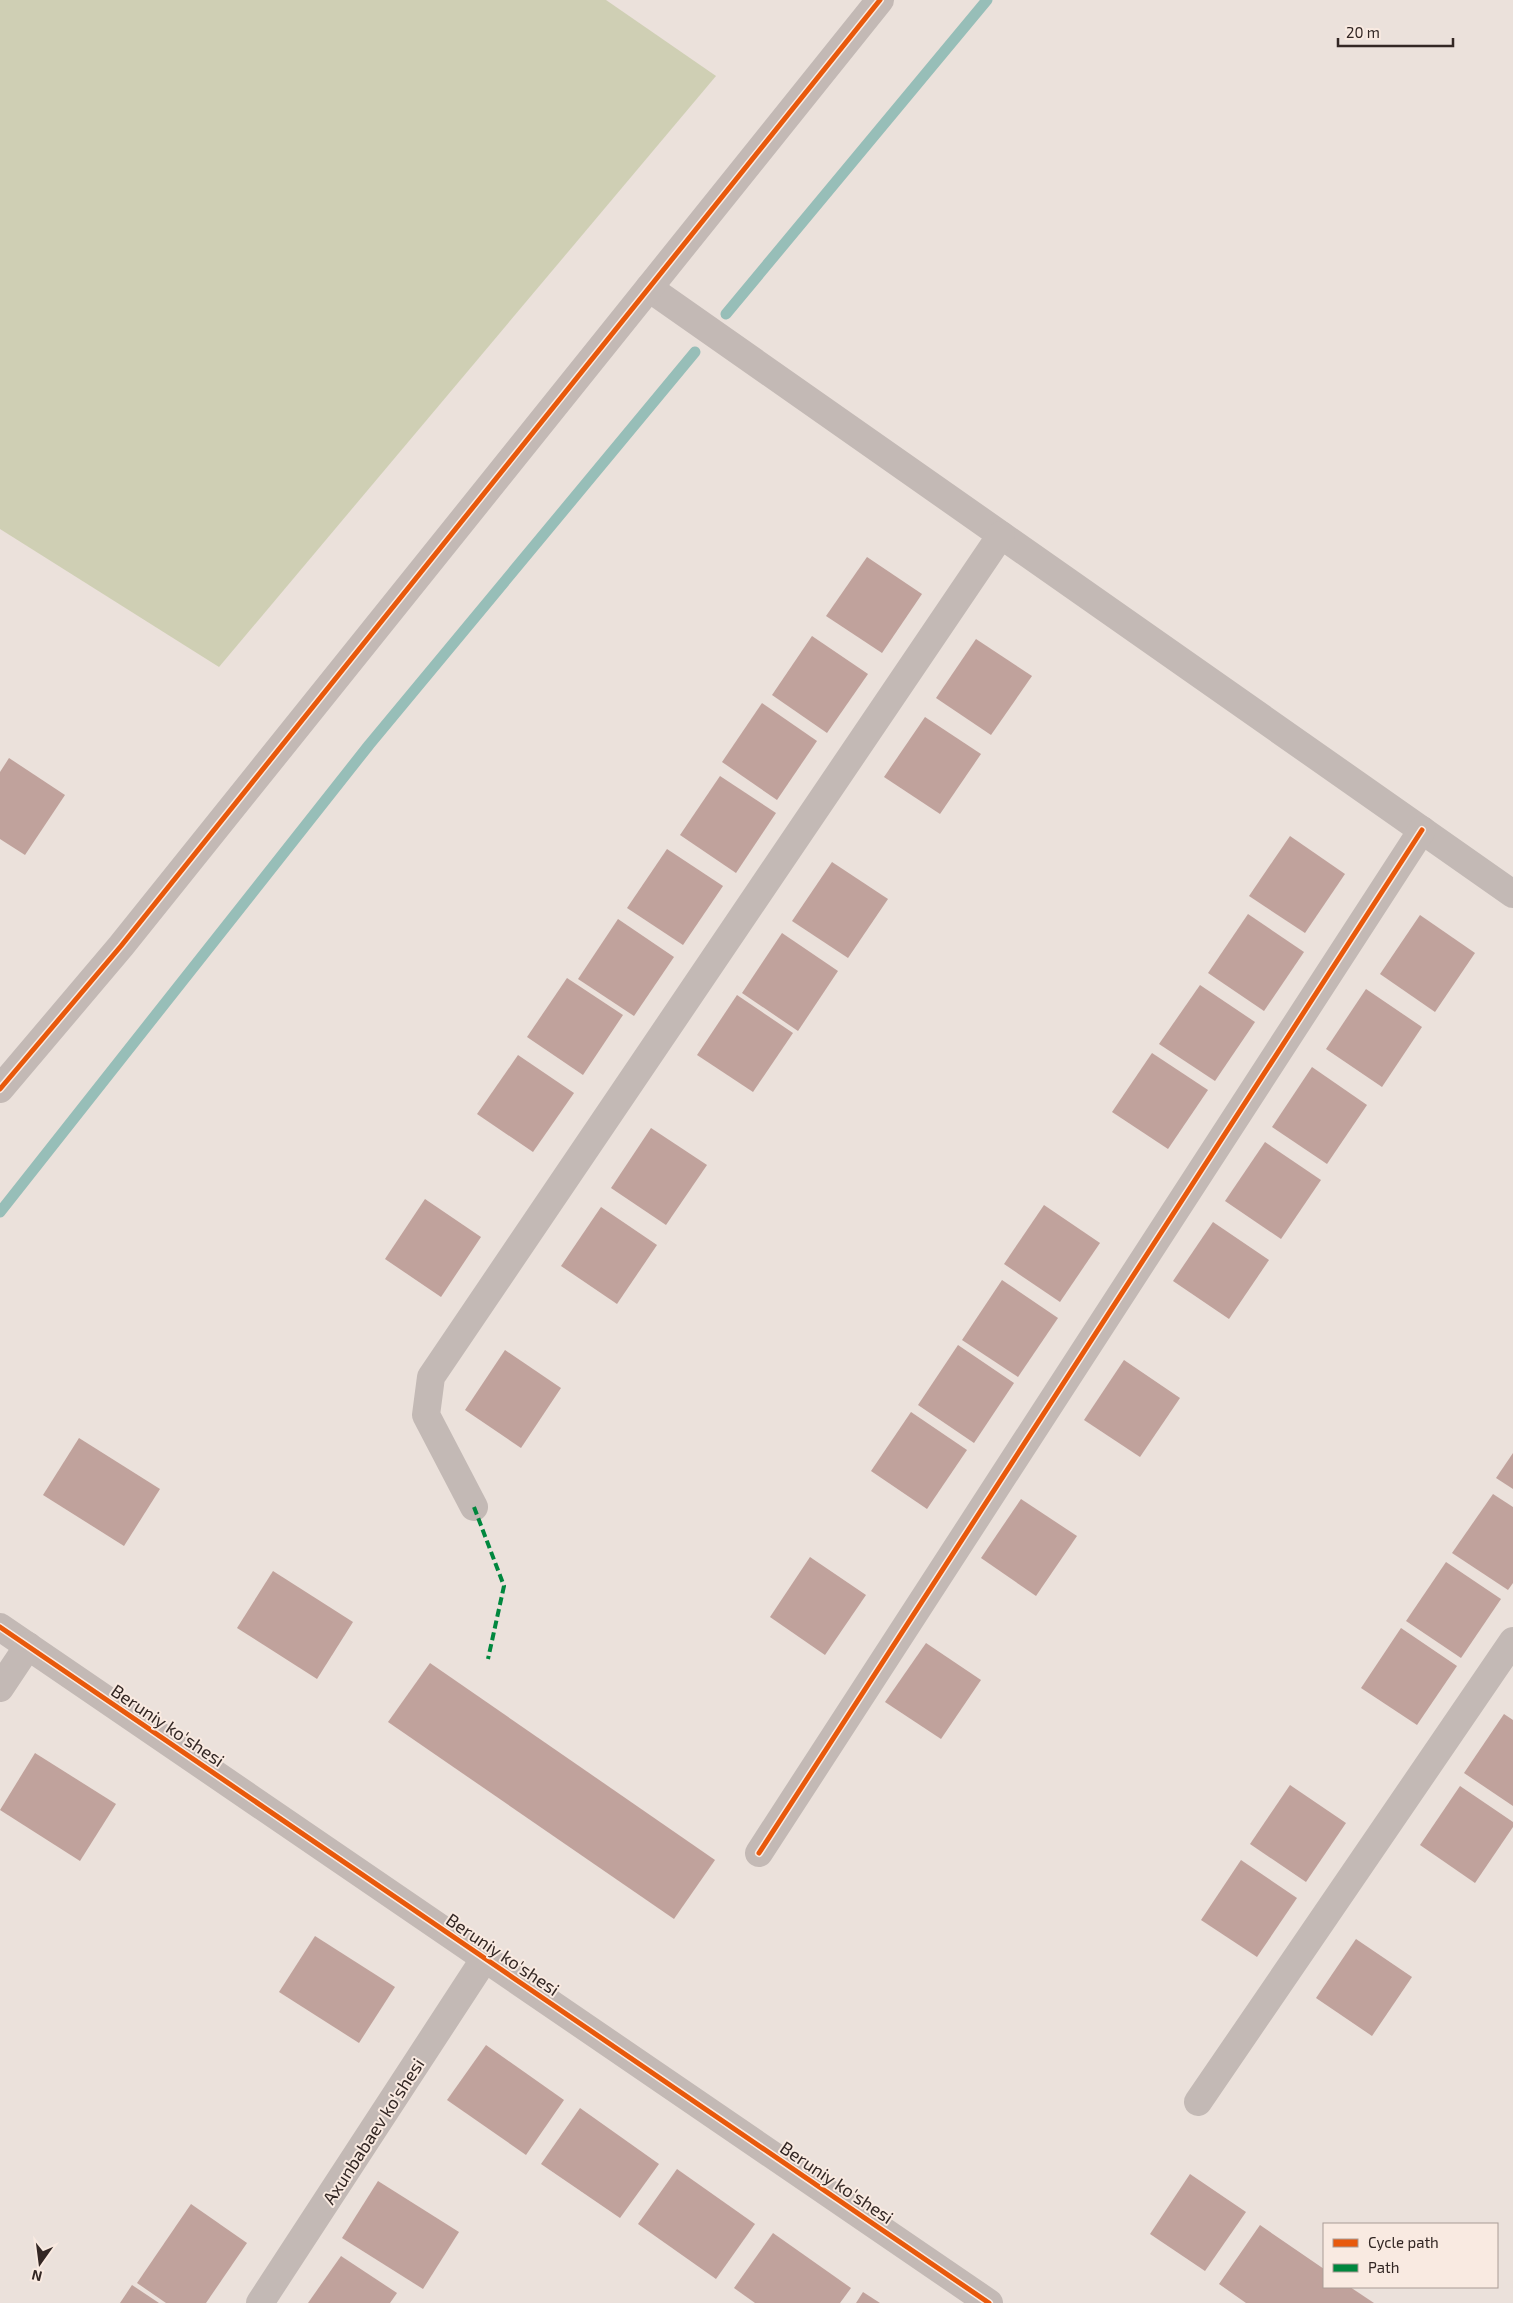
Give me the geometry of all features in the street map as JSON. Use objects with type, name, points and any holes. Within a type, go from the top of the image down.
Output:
[{"type":"street","points":[[0,1089],[121,946],[880,0]]},
{"type":"street","points":[[649,288],[1513,894]]},
{"type":"street","points":[[474,1507],[426,1416],[431,1377],[1001,535]]},
{"type":"street","points":[[759,1853],[1422,830]]},
{"type":"street","name":"Beruniy ko'shesi","points":[[0,1627],[990,2303]]},
{"type":"street","points":[[1198,2102],[1513,1641]]},
{"type":"street","points":[[0,1688],[28,1646]]},
{"type":"street","name":"Axunbabaev ko'shesi","points":[[260,2303],[485,1958]]},
{"type":"green space","points":[[0,0],[606,0],[716,76],[219,667],[0,529]]},
{"type":"building","points":[[867,557],[922,594],[882,653],[826,616]]},
{"type":"building","points":[[812,636],[868,674],[827,733],[772,695]]},
{"type":"building","points":[[976,639],[1032,676],[991,735],[936,698]]},
{"type":"building","points":[[762,703],[817,741],[777,800],[722,762]]},
{"type":"building","points":[[925,717],[981,754],[940,814],[884,777]]},
{"type":"building","points":[[9,758],[65,795],[25,855],[0,839],[0,772]]},
{"type":"building","points":[[720,776],[776,813],[736,873],[680,835]]},
{"type":"building","points":[[1290,836],[1345,874],[1305,933],[1249,896]]},
{"type":"building","points":[[667,849],[723,886],[683,945],[627,908]]},
{"type":"building","points":[[832,862],[888,899],[848,958],[792,921]]},
{"type":"building","points":[[1248,914],[1304,952],[1264,1011],[1208,973]]},
{"type":"building","points":[[1420,915],[1475,953],[1435,1012],[1380,974]]},
{"type":"building","points":[[618,919],[674,957],[634,1016],[578,979]]},
{"type":"building","points":[[782,933],[838,971],[798,1031],[742,993]]},
{"type":"building","points":[[567,978],[623,1015],[583,1075],[527,1037]]},
{"type":"building","points":[[1200,985],[1255,1022],[1215,1081],[1159,1044]]},
{"type":"building","points":[[1366,989],[1422,1027],[1382,1087],[1326,1049]]},
{"type":"building","points":[[737,995],[793,1033],[753,1092],[697,1055]]},
{"type":"building","points":[[1152,1053],[1208,1090],[1168,1149],[1112,1112]]},
{"type":"building","points":[[518,1055],[574,1093],[533,1152],[477,1114]]},
{"type":"building","points":[[1312,1067],[1367,1105],[1327,1164],[1272,1127]]},
{"type":"building","points":[[651,1128],[707,1165],[666,1225],[611,1188]]},
{"type":"building","points":[[1265,1142],[1321,1180],[1281,1239],[1225,1201]]},
{"type":"building","points":[[425,1199],[481,1237],[441,1297],[385,1259]]},
{"type":"building","points":[[1044,1205],[1100,1243],[1060,1302],[1004,1264]]},
{"type":"building","points":[[601,1207],[657,1245],[617,1304],[561,1266]]},
{"type":"building","points":[[1213,1222],[1269,1260],[1229,1319],[1173,1281]]},
{"type":"building","points":[[1002,1280],[1058,1318],[1018,1377],[962,1340]]},
{"type":"building","points":[[958,1345],[1014,1383],[974,1443],[918,1405]]},
{"type":"building","points":[[505,1350],[561,1388],[521,1448],[465,1410]]},
{"type":"building","points":[[1124,1360],[1180,1398],[1140,1457],[1084,1420]]},
{"type":"building","points":[[911,1412],[967,1450],[927,1509],[871,1471]]},
{"type":"building","points":[[79,1438],[160,1489],[124,1546],[43,1495]]},
{"type":"building","points":[[1513,1453],[1513,1489],[1496,1478]]},
{"type":"building","points":[[1493,1494],[1513,1507],[1513,1583],[1508,1590],[1452,1553]]},
{"type":"building","points":[[1021,1499],[1077,1536],[1036,1596],[981,1558]]},
{"type":"building","points":[[810,1557],[866,1595],[825,1655],[770,1617]]},
{"type":"building","points":[[1446,1562],[1501,1599],[1461,1658],[1406,1621]]},
{"type":"building","points":[[273,1571],[353,1622],[317,1679],[237,1628]]},
{"type":"building","points":[[1401,1628],[1457,1666],[1417,1725],[1361,1688]]},
{"type":"building","points":[[926,1643],[981,1680],[941,1739],[885,1702]]},
{"type":"building","points":[[430,1663],[715,1860],[674,1919],[388,1722]]},
{"type":"building","points":[[1504,1714],[1513,1720],[1513,1806],[1464,1773]]},
{"type":"building","points":[[35,1753],[116,1804],[80,1861],[0,1810]]},
{"type":"building","points":[[1290,1785],[1346,1823],[1306,1882],[1250,1844]]},
{"type":"building","points":[[1460,1786],[1513,1822],[1513,1827],[1475,1883],[1420,1845]]},
{"type":"building","points":[[1241,1860],[1297,1898],[1257,1957],[1201,1920]]},
{"type":"building","points":[[315,1936],[395,1987],[359,2043],[279,1992]]},
{"type":"building","points":[[1356,1939],[1412,1977],[1372,2036],[1316,1998]]},
{"type":"building","points":[[486,2045],[564,2100],[526,2155],[447,2100]]},
{"type":"building","points":[[580,2108],[659,2164],[620,2218],[541,2164]]},
{"type":"building","points":[[677,2169],[755,2224],[716,2279],[638,2224]]},
{"type":"building","points":[[1190,2174],[1246,2212],[1205,2271],[1150,2234]]},
{"type":"building","points":[[378,2181],[459,2232],[423,2289],[342,2238]]},
{"type":"building","points":[[191,2204],[247,2243],[206,2303],[166,2303],[137,2283]]},
{"type":"building","points":[[1260,2225],[1323,2268],[1323,2288],[1352,2288],[1374,2303],[1246,2303],[1219,2284]]},
{"type":"building","points":[[773,2233],[851,2288],[840,2303],[755,2303],[734,2288]]},
{"type":"building","points":[[341,2256],[397,2293],[390,2303],[308,2303]]},
{"type":"building","points":[[132,2285],[159,2303],[120,2303]]},
{"type":"building","points":[[863,2292],[880,2303],[856,2303]]},
{"type":"waterway","points":[[726,314],[987,0]]},
{"type":"waterway","points":[[0,1212],[369,745],[695,352]]},
{"type":"marked path","points":[[474,1507],[504,1586],[488,1659]]},
{"type":"cycle path","points":[[0,1089],[121,946],[880,0]]},
{"type":"cycle path","points":[[759,1853],[1422,830]]},
{"type":"cycle path","points":[[0,1627],[989,2303]]}]
